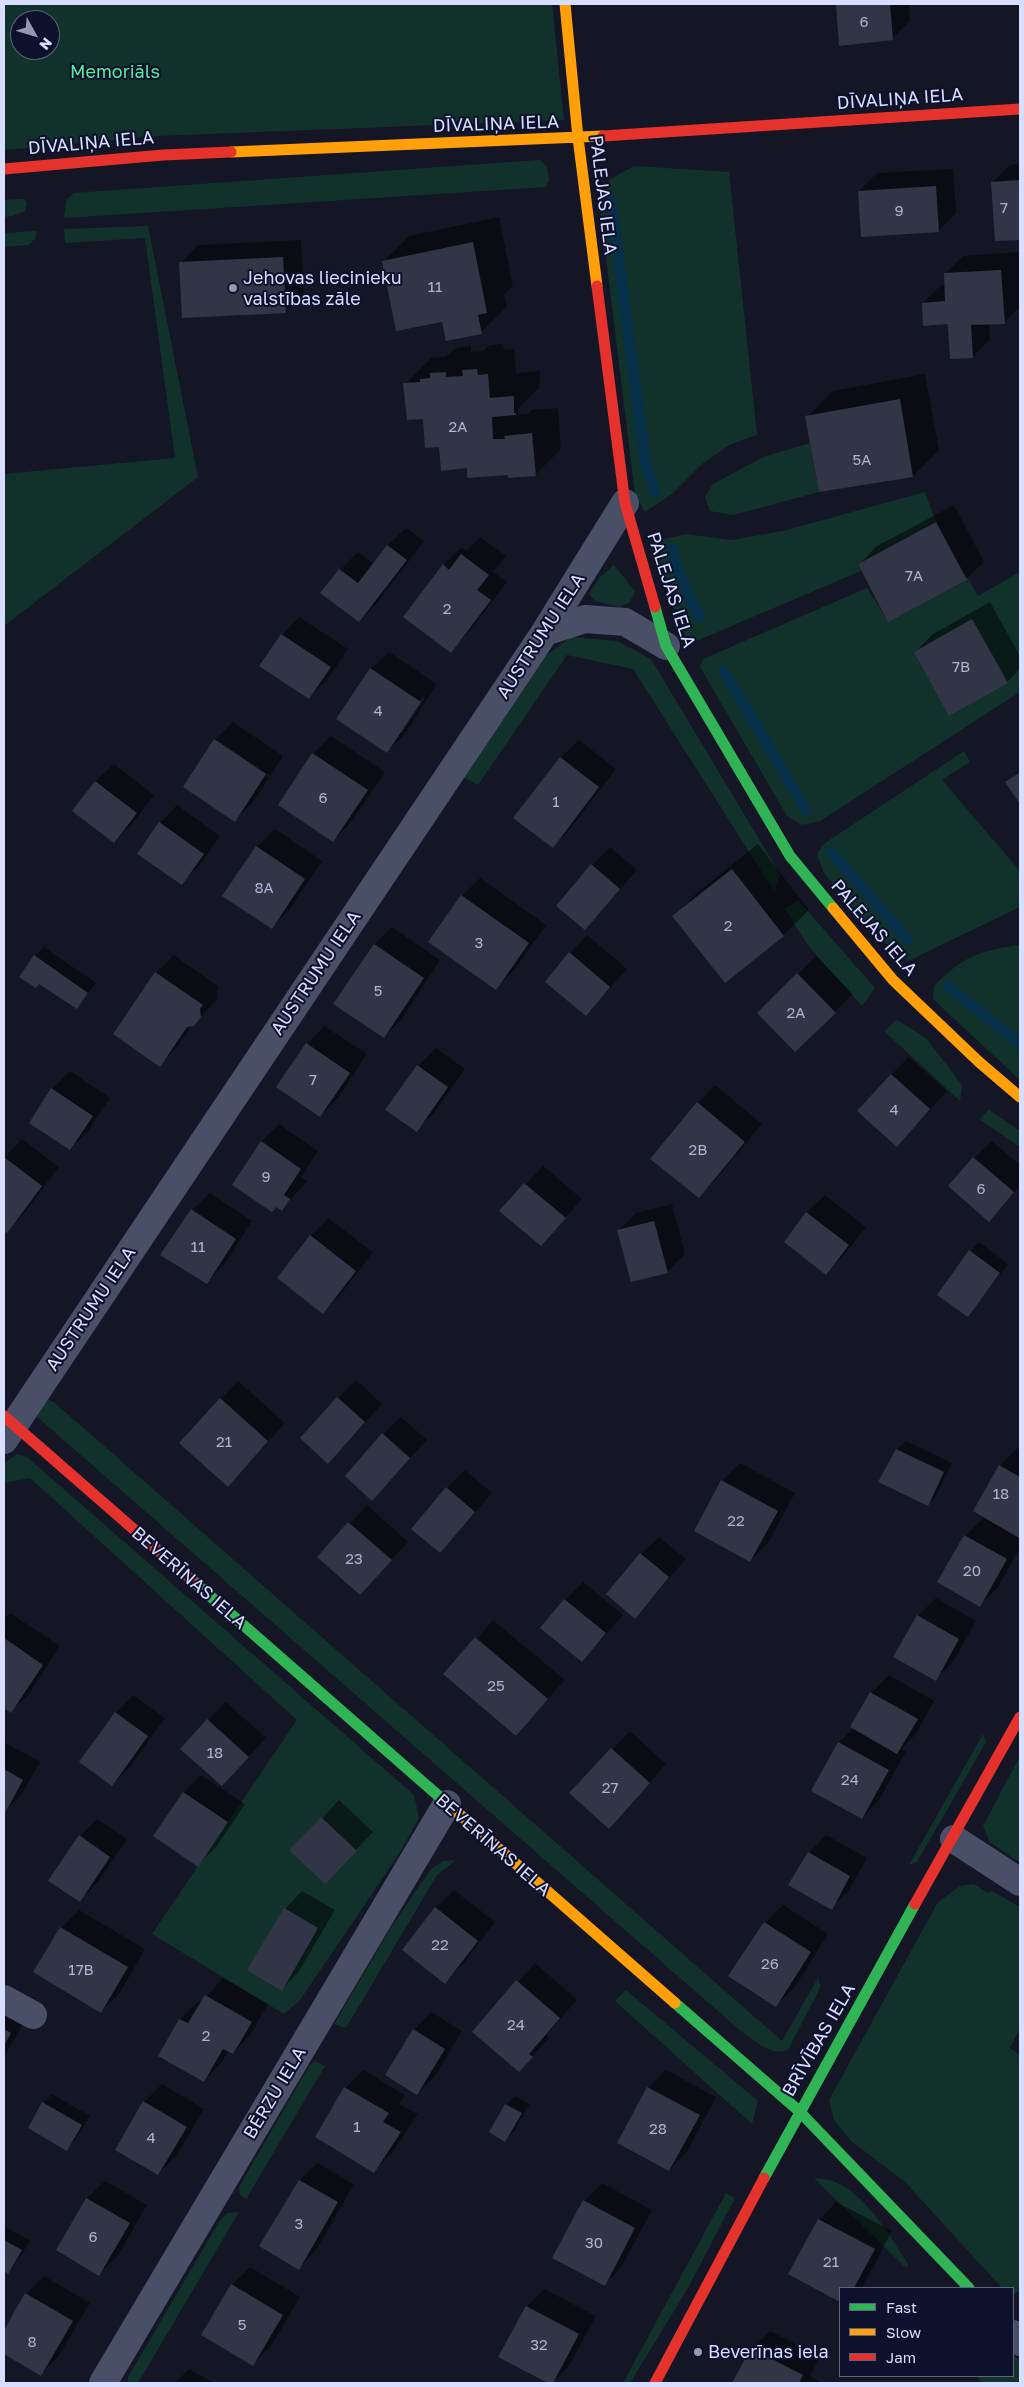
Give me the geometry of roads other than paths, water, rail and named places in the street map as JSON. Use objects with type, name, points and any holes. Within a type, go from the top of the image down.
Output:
[{"type":"street","name":"PALEJAS IELA","points":[[565,4],[578,138],[625,503],[666,646],[790,856],[893,980],[979,1062],[1020,1097]]},
{"type":"street","name":"DĪVALIŅA IELA","points":[[4,169],[163,154],[578,138],[1020,109]]},
{"type":"street","name":"AUSTRUMU IELA","points":[[7,1427],[545,632],[625,503]]},
{"type":"street","points":[[545,632],[585,619],[625,622],[666,646]]},
{"type":"street","name":"BEVERĪNAS IELA","points":[[7,1427],[447,1804],[799,2112],[968,2287]]},
{"type":"street","name":"BRĪVĪBAS IELA","points":[[655,2383],[799,2112],[954,1839],[1020,1717]]},
{"type":"street","name":"BĒRZU IELA","points":[[103,2383],[447,1804]]},
{"type":"street","points":[[954,1839],[1020,1882]]},
{"type":"street","points":[[4,1999],[33,2015]]},
{"type":"waterway","points":[[611,200],[645,461],[655,492]]},
{"type":"waterway","points":[[672,549],[679,574],[699,617]]},
{"type":"waterway","points":[[724,671],[806,810]]},
{"type":"waterway","points":[[831,852],[908,940]]},
{"type":"waterway","points":[[948,986],[1020,1044]]},
{"type":"place","name":"Jehovas liecinieku valstības zāle","points":[[233,288]]},
{"type":"place","name":"Beverīnas iela","points":[[698,2352]]},
{"type":"park label","name":"Memoriāls","points":[[115,72]]}]
